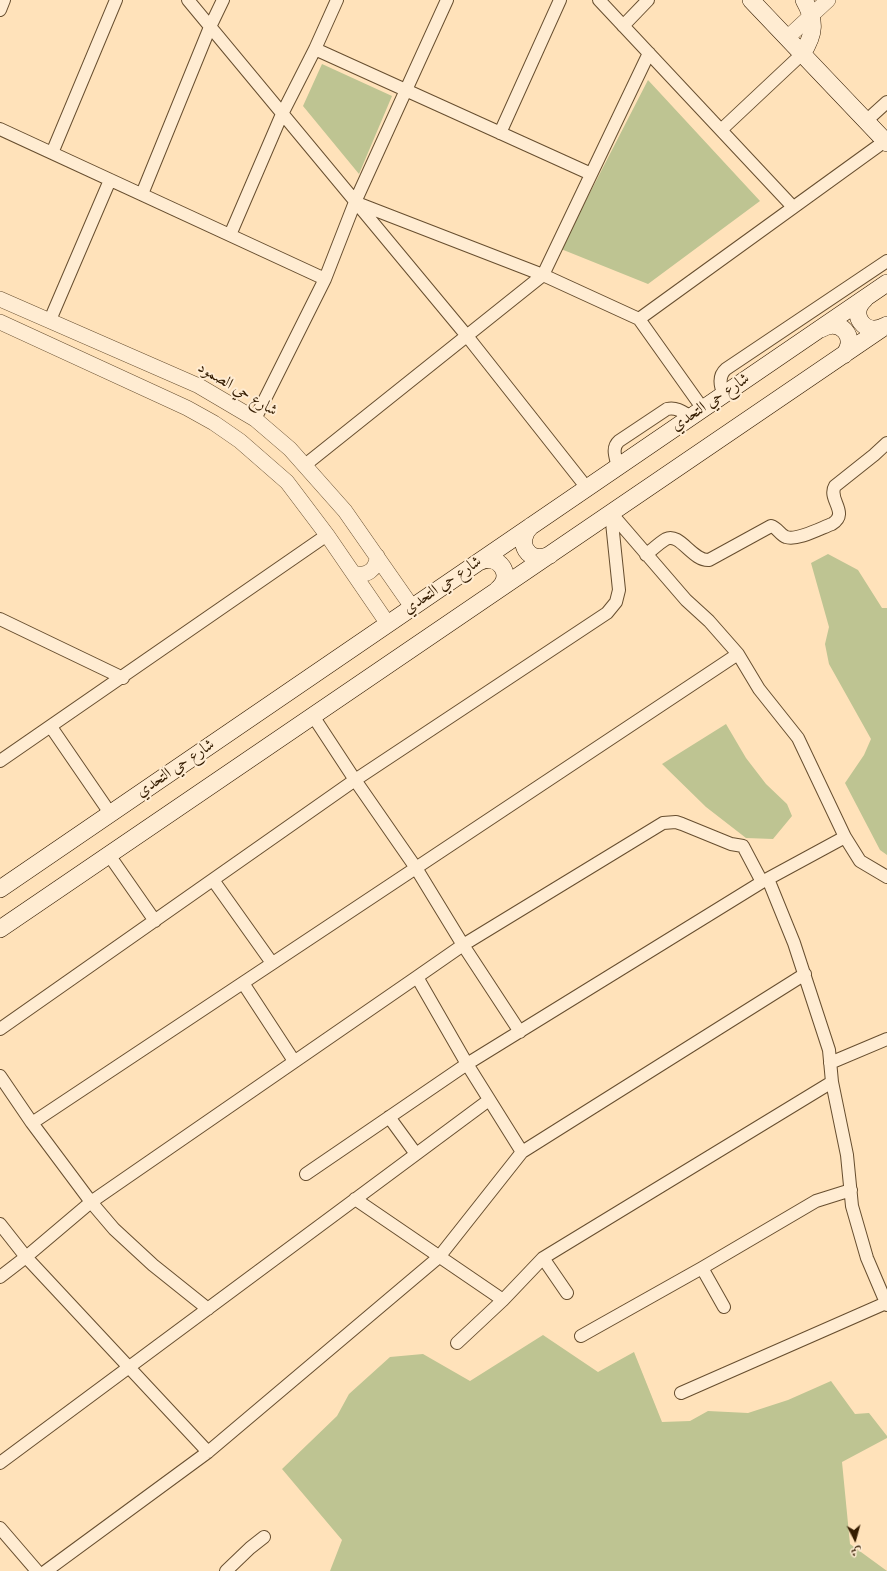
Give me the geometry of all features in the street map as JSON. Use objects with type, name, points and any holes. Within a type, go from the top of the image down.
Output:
[{"type":"main road","points":[[751,0],[886,142]]},
{"type":"main road","points":[[802,54],[809,44],[812,35],[813,23],[804,0]]},
{"type":"main road","name":"شارع حي التحدي","points":[[0,889],[887,284]]},
{"type":"main road","points":[[865,299],[859,306],[858,316],[860,320],[871,329],[886,326]]},
{"type":"main road","points":[[821,329],[834,325],[843,329],[849,342],[844,355]]},
{"type":"main road","name":"شارع حي التحدي","points":[[0,929],[886,326]]},
{"type":"main road","points":[[531,526],[523,538],[524,548],[527,552],[536,557],[540,558],[550,555]]},
{"type":"main road","points":[[479,562],[488,559],[493,560],[504,569],[504,583],[497,591]]},
{"type":"street","points":[[0,10],[4,0]]},
{"type":"street","points":[[52,153],[116,0]]},
{"type":"street","points":[[188,0],[466,336],[587,488]]},
{"type":"street","points":[[142,194],[210,27],[223,0]]},
{"type":"street","points":[[230,235],[282,114],[315,49],[337,0]]},
{"type":"street","points":[[256,419],[325,279],[356,202],[447,0]]},
{"type":"street","points":[[500,133],[560,0]]},
{"type":"street","points":[[599,0],[793,207]]},
{"type":"street","points":[[623,26],[648,0]]},
{"type":"street","points":[[787,38],[828,0]]},
{"type":"street","points":[[315,49],[591,174]]},
{"type":"street","points":[[306,465],[542,275],[649,53]]},
{"type":"street","points":[[721,130],[802,54]]},
{"type":"street","points":[[866,121],[887,102]]},
{"type":"street","points":[[0,129],[325,279]]},
{"type":"street","points":[[639,319],[793,207],[886,142]]},
{"type":"street","points":[[50,320],[110,180]]},
{"type":"street","points":[[356,202],[542,275],[639,319],[697,413]]},
{"type":"street","points":[[724,395],[721,386],[721,376],[726,369],[887,261]]},
{"type":"street","name":"شارع حي الصمود","points":[[0,299],[199,386],[256,419],[279,438],[306,465],[345,511],[412,607]]},
{"type":"street","points":[[0,322],[187,408],[214,423],[246,446],[287,482],[328,536],[388,624]]},
{"type":"street","points":[[646,555],[666,539],[673,538],[701,559],[709,560],[771,526],[784,536],[792,538],[832,524],[838,519],[840,513],[833,492],[835,486],[887,443]]},
{"type":"street","points":[[611,513],[686,600],[709,621],[738,654],[759,689],[798,738],[845,838],[860,862],[887,877]]},
{"type":"street","points":[[0,1029],[355,780],[607,613],[612,608],[618,596],[619,590],[611,513]]},
{"type":"street","points":[[0,761],[328,536]]},
{"type":"street","points":[[354,573],[364,575],[372,570],[377,561],[377,556]]},
{"type":"street","points":[[3,624],[123,678]]},
{"type":"street","points":[[32,1123],[738,654]]},
{"type":"street","points":[[313,716],[416,868],[463,945],[520,1032]]},
{"type":"street","points":[[51,727],[110,813]]},
{"type":"street","points":[[0,1277],[91,1202],[463,945],[663,823],[676,822],[731,844],[741,845],[744,848],[765,880],[794,943],[829,1050],[832,1082],[847,1155],[852,1206],[867,1258],[887,1304],[681,1392]]},
{"type":"street","points":[[306,1174],[466,1064],[765,880],[845,838]]},
{"type":"street","points":[[110,855],[155,921]]},
{"type":"street","points":[[213,880],[272,963]]},
{"type":"street","points":[[46,1571],[208,1452],[439,1257],[522,1152],[804,974]]},
{"type":"street","points":[[417,977],[466,1064],[522,1152]]},
{"type":"street","points":[[242,983],[294,1061]]},
{"type":"street","points":[[830,1063],[887,1039]]},
{"type":"street","points":[[0,1076],[32,1123],[91,1202],[114,1229],[148,1260],[208,1309]]},
{"type":"street","points":[[457,1342],[503,1300],[543,1258],[832,1082]]},
{"type":"street","points":[[0,1463],[489,1100]]},
{"type":"street","points":[[390,1117],[416,1154]]},
{"type":"street","points":[[581,1336],[702,1268],[816,1201],[851,1190]]},
{"type":"street","points":[[355,1199],[503,1300]]},
{"type":"street","points":[[0,1224],[26,1257],[208,1452]]},
{"type":"street","points":[[543,1258],[567,1293]]},
{"type":"street","points":[[702,1268],[724,1308]]},
{"type":"street","points":[[0,1528],[37,1571]]},
{"type":"street","points":[[226,1571],[264,1537]]},
{"type":"green space","points":[[322,64],[392,96],[359,174],[303,106]]},
{"type":"green space","points":[[648,80],[760,201],[648,284],[561,249]]},
{"type":"green space","points":[[828,554],[858,570],[882,608],[887,608],[887,855],[880,850],[845,783],[864,755],[871,739],[829,664],[825,644],[829,627],[811,563]]},
{"type":"green space","points":[[726,724],[746,758],[766,784],[787,804],[792,816],[773,839],[746,838],[706,807],[662,764]]},
{"type":"green space","points":[[543,1335],[598,1372],[634,1352],[662,1422],[690,1421],[708,1411],[748,1413],[788,1400],[831,1381],[855,1414],[869,1413],[887,1436],[887,1438],[842,1462],[850,1544],[887,1571],[330,1571],[342,1540],[282,1469],[337,1416],[349,1394],[390,1357],[423,1354],[470,1381]]}]
